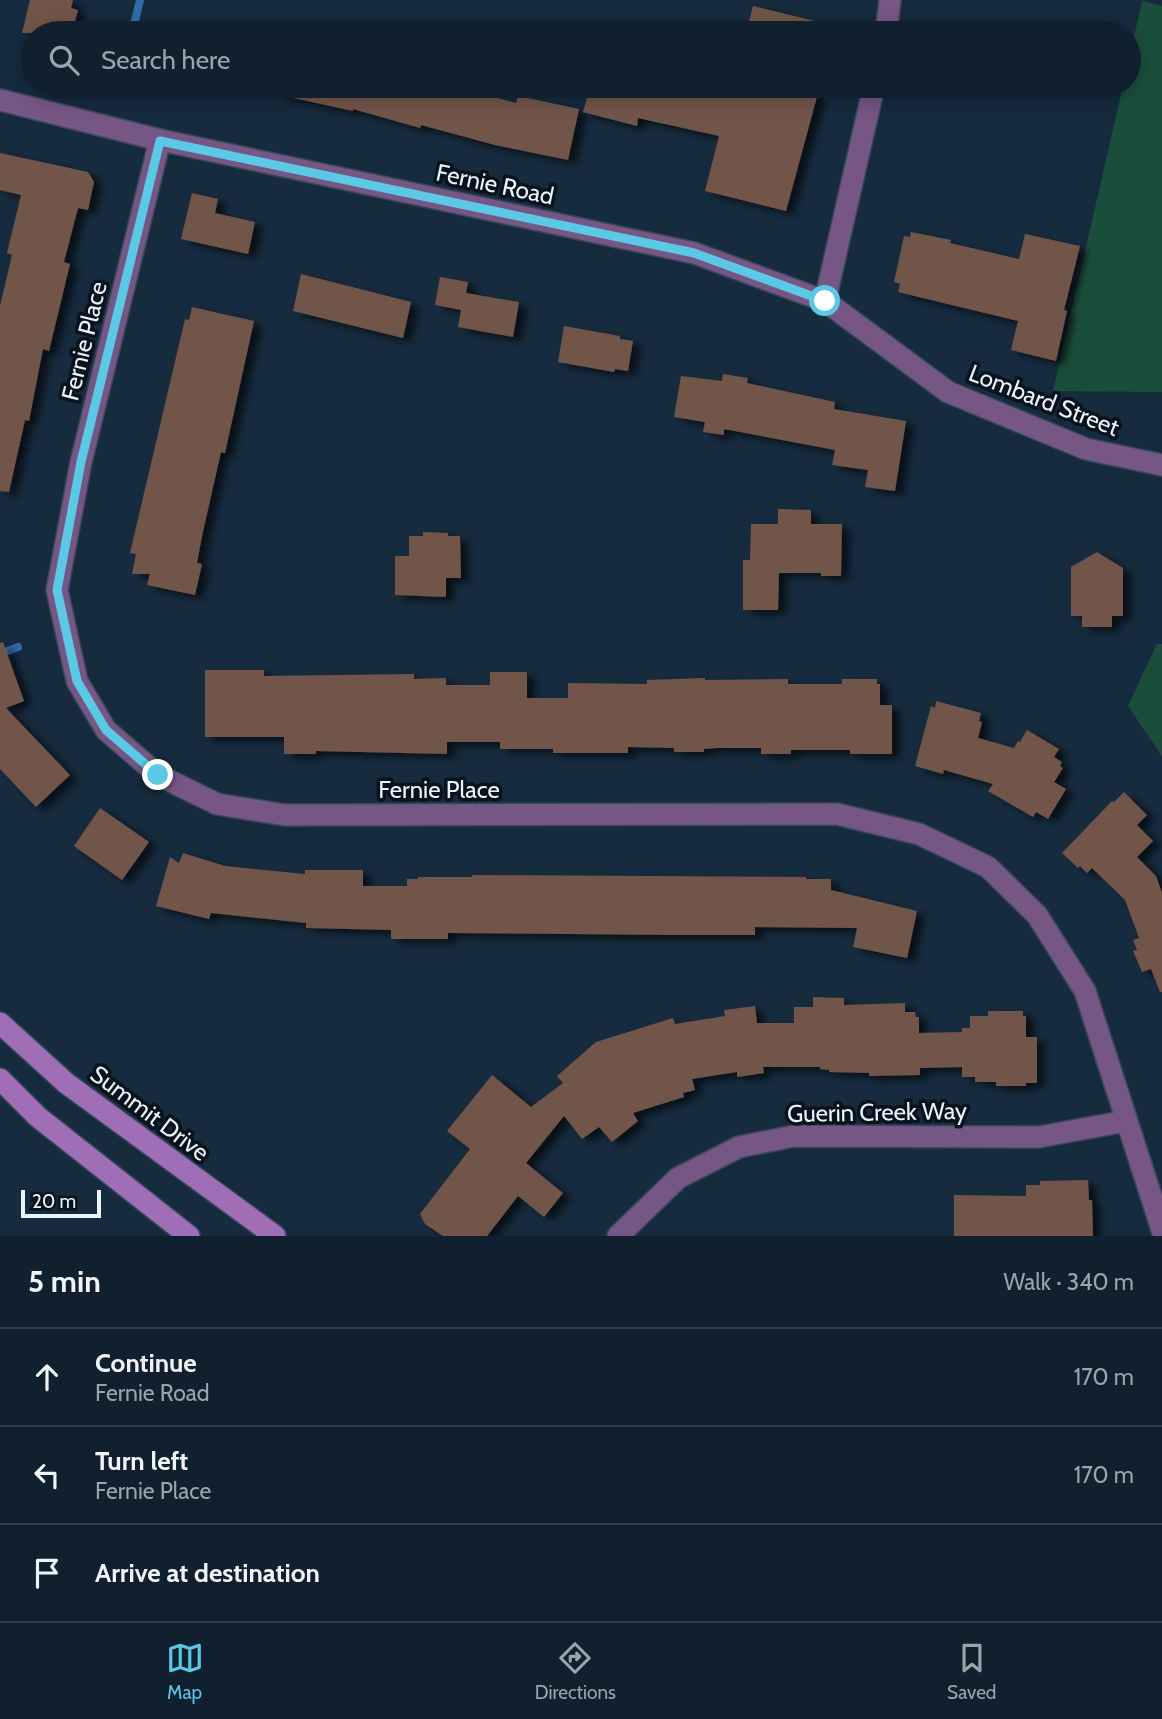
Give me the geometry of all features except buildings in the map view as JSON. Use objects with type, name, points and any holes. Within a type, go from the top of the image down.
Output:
[{"type":"main road","name":"Summit Drive","points":[[0,1023],[66,1083],[275,1236]]},
{"type":"main road","points":[[0,1079],[38,1117],[189,1236]]},
{"type":"street","points":[[887,21],[890,0]]},
{"type":"street","points":[[825,301],[871,98]]},
{"type":"street","name":"Fernie Road","points":[[0,100],[160,141],[694,253],[825,301],[948,392]]},
{"type":"street","name":"Fernie Place","points":[[160,141],[81,462],[57,590],[77,681],[106,730],[158,775],[217,804],[285,815],[836,814],[919,834],[988,867],[1037,915],[1085,991],[1162,1230]]},
{"type":"street","name":"Lombard Street","points":[[948,392],[1086,449],[1162,465]]},
{"type":"street","name":"Guerin Creek Way","points":[[618,1236],[678,1178],[739,1147],[794,1136],[1038,1137],[1126,1121]]},
{"type":"green space","points":[[1142,1],[1162,6],[1162,392],[1053,391],[1120,98],[1141,98],[1141,21],[1138,21]]},
{"type":"green space","points":[[1157,644],[1162,644],[1162,756],[1128,706]]},
{"type":"waterway","points":[[135,21],[140,0]]},
{"type":"waterway","points":[[0,654],[18,647]]},
{"type":"route","points":[[158,775],[106,730],[77,681],[57,590],[81,462],[160,141],[694,253],[825,301]]}]
